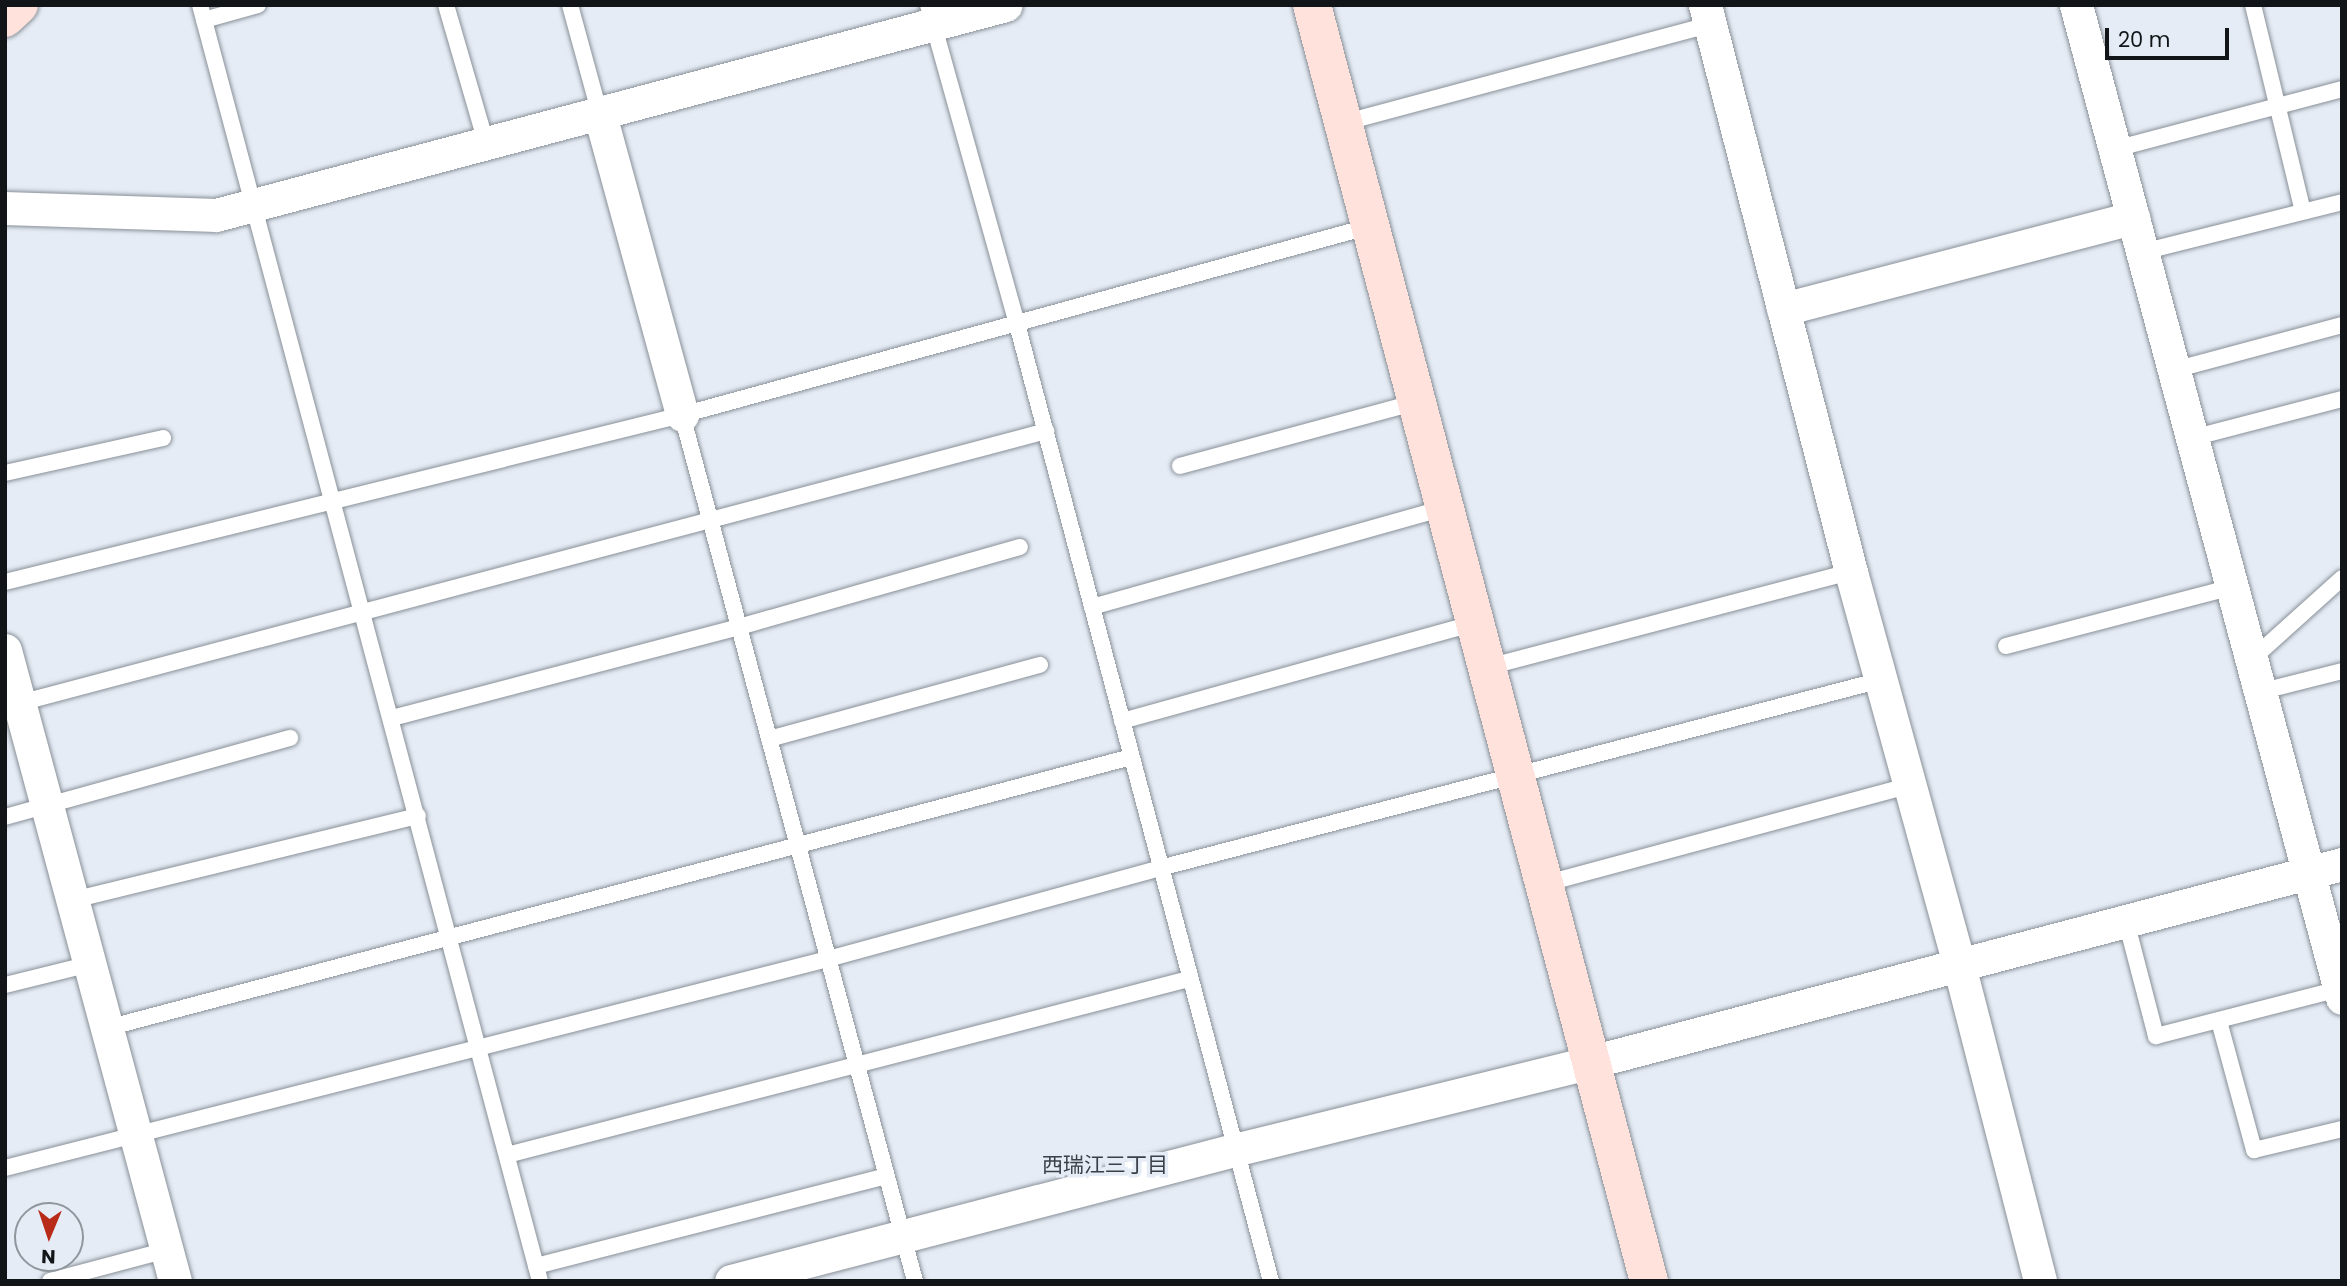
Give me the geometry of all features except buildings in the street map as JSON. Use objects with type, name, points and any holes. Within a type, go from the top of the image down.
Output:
[{"type":"street","points":[[5,18],[19,5]]},
{"type":"street","points":[[5,208],[216,215],[486,143],[930,15],[1006,5]]},
{"type":"street","points":[[1312,5],[1447,507],[1515,776],[1649,1281]]},
{"type":"street","points":[[2076,5],[2341,994]]},
{"type":"street","points":[[1708,15],[1851,572],[1959,965],[2040,1281]]},
{"type":"street","points":[[599,111],[682,415]]},
{"type":"street","points":[[1783,309],[2133,218]]},
{"type":"street","points":[[5,650],[12,704],[47,806],[171,1265]]},
{"type":"street","points":[[731,1281],[1234,1150],[1591,1062],[2342,864]]},
{"type":"lane","points":[[258,5],[202,12],[538,1273],[886,1175]]},
{"type":"lane","points":[[446,5],[486,143]]},
{"type":"lane","points":[[570,5],[599,111]]},
{"type":"lane","points":[[2253,5],[2303,211]]},
{"type":"lane","points":[[930,15],[1046,431],[1234,1150],[1271,1281]]},
{"type":"lane","points":[[1343,123],[1708,15]]},
{"type":"lane","points":[[2115,149],[2342,89]]},
{"type":"lane","points":[[2142,252],[2342,202]]},
{"type":"lane","points":[[5,582],[682,415],[1371,226]]},
{"type":"lane","points":[[2174,370],[2342,325]]},
{"type":"lane","points":[[2192,438],[2342,399]]},
{"type":"lane","points":[[1180,466],[1418,402]]},
{"type":"lane","points":[[682,415],[915,1281]]},
{"type":"lane","points":[[12,704],[1046,431]]},
{"type":"lane","points":[[5,473],[163,438]]},
{"type":"lane","points":[[1092,607],[1447,507]]},
{"type":"lane","points":[[392,718],[739,627],[1020,547]]},
{"type":"lane","points":[[1488,667],[1851,572]]},
{"type":"lane","points":[[2255,676],[2342,578]]},
{"type":"lane","points":[[2007,646],[2232,587]]},
{"type":"lane","points":[[1122,721],[1477,622]]},
{"type":"lane","points":[[769,739],[1040,665]]},
{"type":"lane","points":[[2255,676],[2342,671]]},
{"type":"lane","points":[[5,1168],[828,959],[1160,867],[1881,680]]},
{"type":"lane","points":[[5,817],[290,738]]},
{"type":"lane","points":[[107,1028],[1131,757]]},
{"type":"lane","points":[[1544,884],[1908,786]]},
{"type":"lane","points":[[73,900],[418,816]]},
{"type":"lane","points":[[2126,921],[2156,1036],[2341,994]]},
{"type":"lane","points":[[5,985],[90,964]]},
{"type":"lane","points":[[507,1155],[1189,979]]},
{"type":"lane","points":[[2219,1021],[2254,1150],[2342,1129]]},
{"type":"lane","points":[[50,1281],[171,1265]]},
{"type":"district","name":"西瑞江三丁目","points":[[1105,1165]]}]
